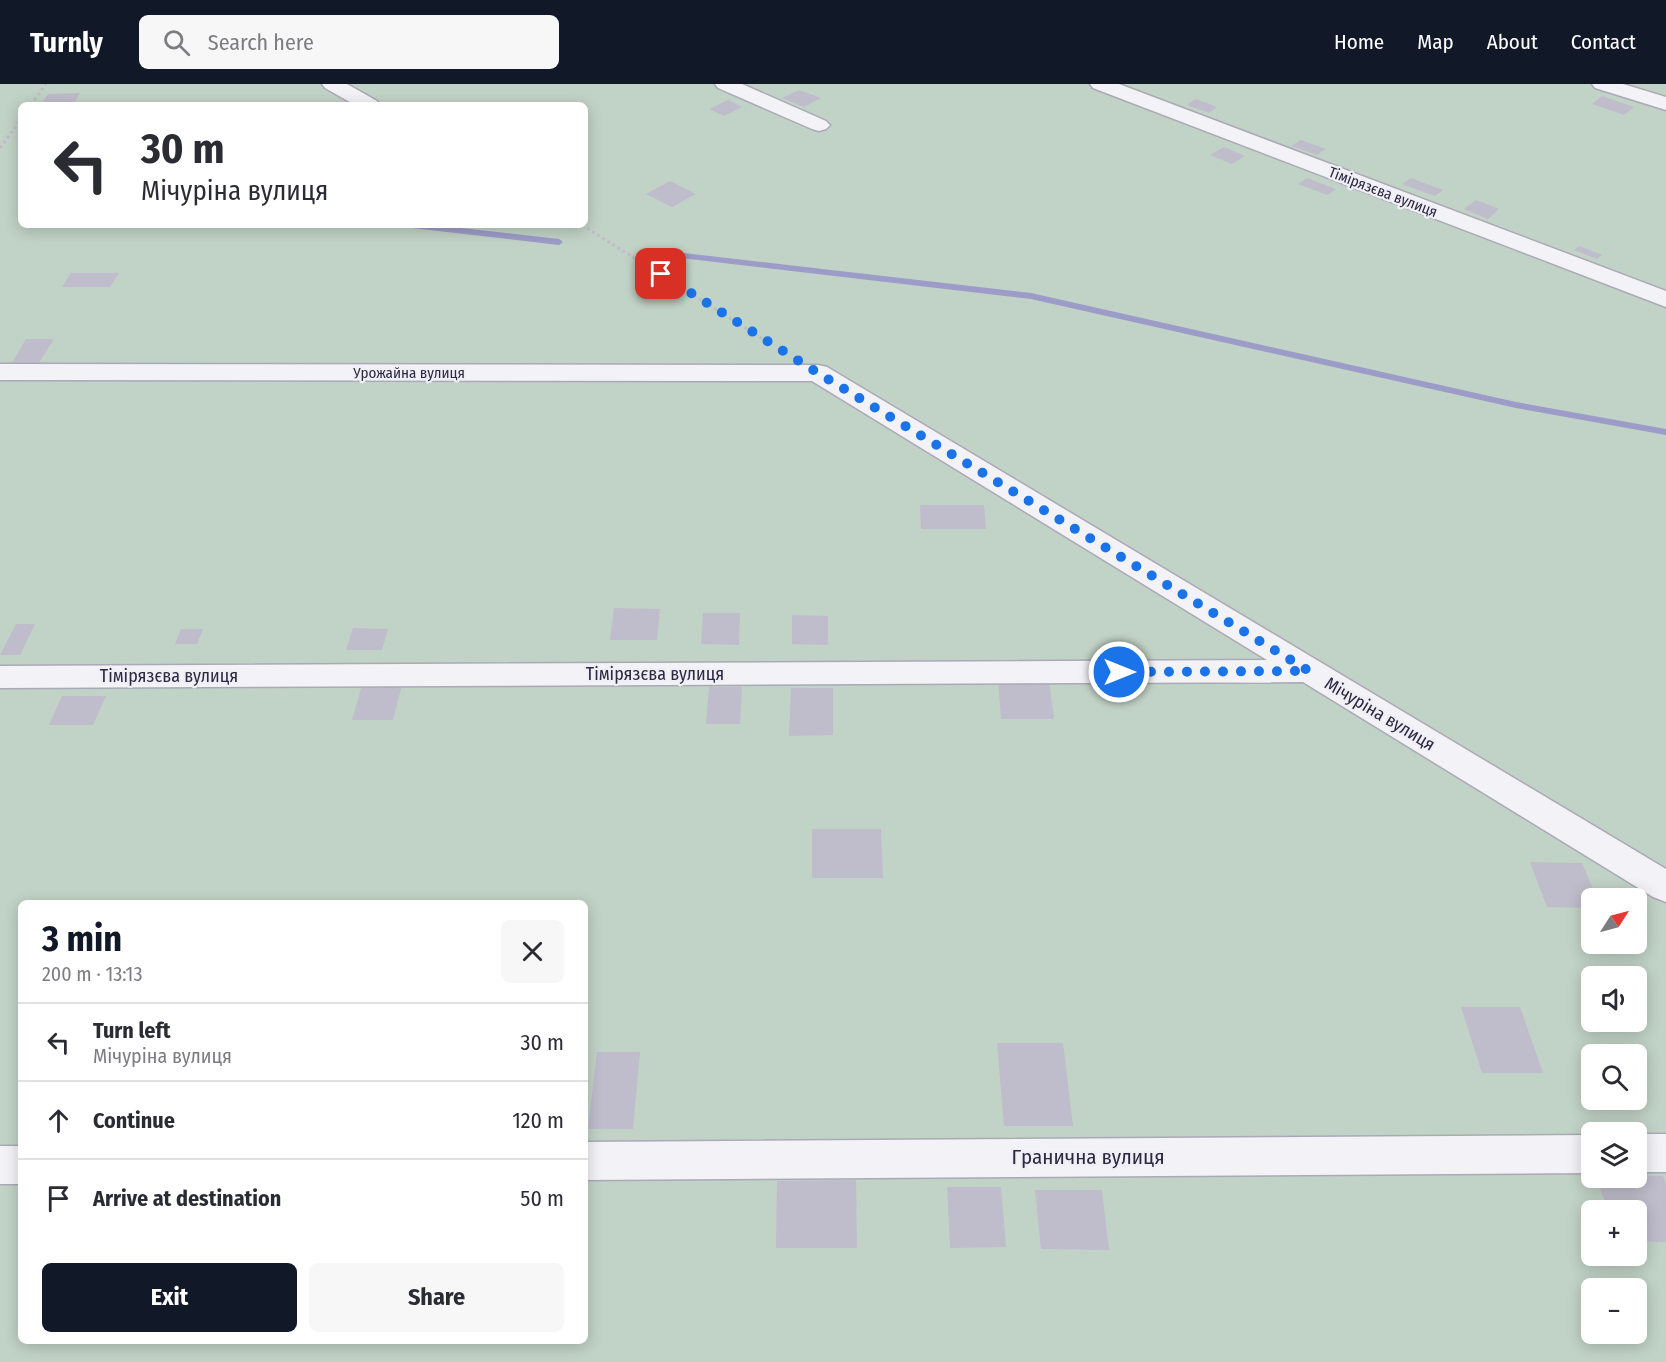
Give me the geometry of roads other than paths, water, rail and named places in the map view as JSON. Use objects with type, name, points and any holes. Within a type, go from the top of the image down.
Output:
[{"type":"lane","points":[[332,84],[365,102]]},
{"type":"lane","points":[[725,84],[819,125]]},
{"type":"lane","name":"Тімірязєва вулиця","points":[[1100,84],[1666,300]]},
{"type":"lane","points":[[1602,84],[1666,104]]},
{"type":"lane","name":"Урожайна вулиця","points":[[0,372],[818,373]]},
{"type":"lane","name":"Мічуріна вулиця","points":[[818,373],[1666,887]]},
{"type":"lane","name":"Тімірязєва вулиця","points":[[0,677],[1309,671]]},
{"type":"lane","points":[[1647,1153],[1666,1153]]},
{"type":"lane","name":"Гранична вулиця","points":[[588,1161],[1581,1154]]},
{"type":"lane","points":[[0,1165],[18,1165]]},
{"type":"waterway","points":[[438,228],[559,242]]},
{"type":"waterway","points":[[675,255],[1031,296],[1516,405],[1666,432]]}]
